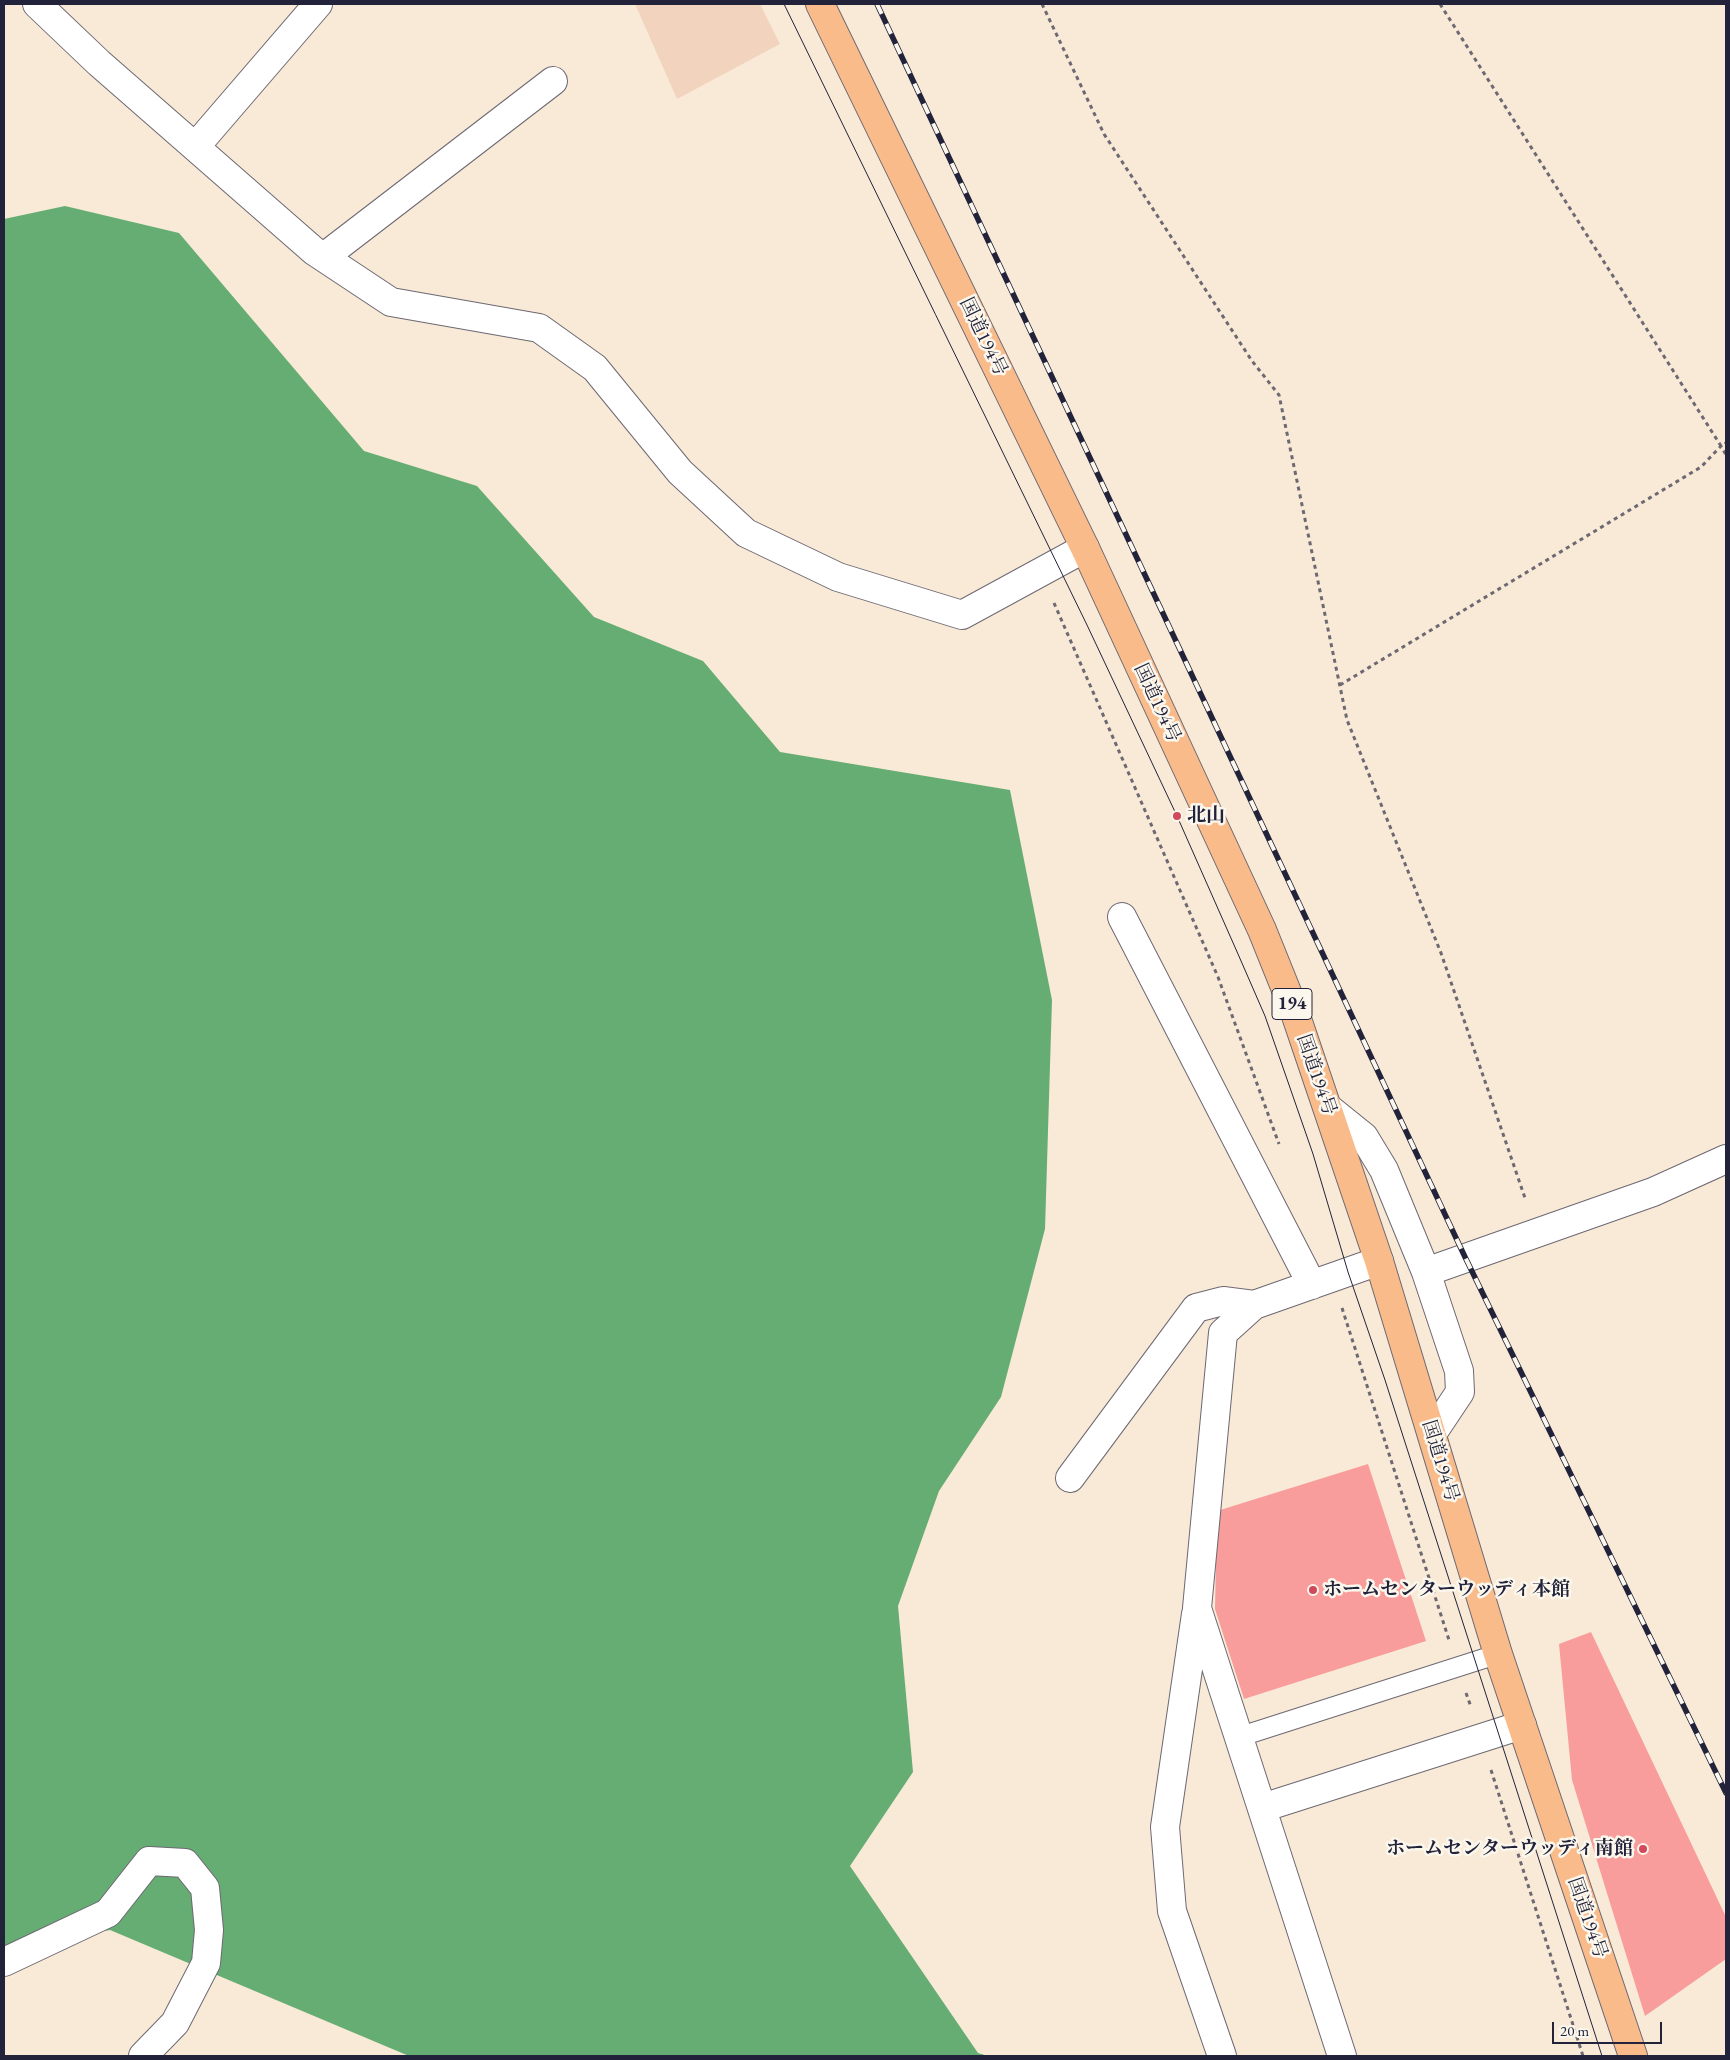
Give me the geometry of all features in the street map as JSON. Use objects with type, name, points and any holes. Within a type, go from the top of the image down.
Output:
[{"type":"highway","name":"国道194号","points":[[820,4],[1085,548],[1262,930],[1293,1007],[1379,1261],[1498,1654],[1633,2056]]},
{"type":"street","points":[[37,4],[99,63],[324,257],[391,302],[539,328],[595,368],[680,472],[746,534],[838,577],[962,615],[1085,548]]},
{"type":"street","points":[[195,147],[318,4]]},
{"type":"street","points":[[324,257],[552,81]]},
{"type":"street","points":[[1122,917],[1312,1285]]},
{"type":"street","points":[[1328,1108],[1364,1137],[1384,1170],[1426,1272],[1458,1372],[1460,1392],[1432,1434]]},
{"type":"street","points":[[1426,1272],[1653,1192],[1726,1159]]},
{"type":"street","points":[[1222,2056],[1172,1911],[1165,1828],[1197,1608],[1223,1333],[1254,1305],[1379,1261]]},
{"type":"street","points":[[1070,1478],[1196,1308],[1223,1301],[1254,1305]]},
{"type":"street","points":[[1197,1608],[1342,2056]]},
{"type":"street","points":[[1262,1808],[1522,1725]]},
{"type":"street","points":[[4,1962],[108,1914],[149,1861],[185,1863],[205,1888],[209,1930],[206,1963],[175,2022],[143,2056]]},
{"type":"lane","points":[[1239,1737],[1498,1654]]},
{"type":"path","points":[[1042,4],[1104,134],[1252,361],[1279,395],[1347,720],[1441,953],[1537,1233]]},
{"type":"path","points":[[1440,4],[1726,455]]},
{"type":"path","points":[[1340,685],[1702,467],[1726,443]]},
{"type":"path","points":[[1040,572],[1218,977],[1282,1152]]},
{"type":"shaded area","points":[[635,4],[760,4],[780,44],[677,99]]},
{"type":"green space","points":[[65,206],[179,233],[364,451],[477,486],[594,617],[703,661],[780,752],[1010,790],[1052,1000],[1045,1229],[1001,1397],[939,1491],[898,1606],[913,1772],[850,1866],[978,2053],[988,2056],[409,2056],[110,1930],[4,1947],[4,219]]},
{"type":"building","points":[[1368,1464],[1426,1641],[1244,1699],[1215,1609],[1217,1511]]},
{"type":"building","name":"ホームセンターウッディ南館","points":[[1591,1632],[1726,1917],[1726,1959],[1645,2016],[1572,1780],[1559,1644]]},
{"type":"tram line","points":[[784,4],[1087,625],[1177,816],[1265,1016],[1313,1154],[1348,1272],[1385,1380],[1602,2056]]},
{"type":"railway","points":[[877,4],[1465,1257],[1726,1793]]},
{"type":"place","name":"北山","points":[[1177,816]]},
{"type":"place","name":"ホームセンターウッディ本館","points":[[1313,1590]]},
{"type":"place","name":"ホームセンターウッディ南館","points":[[1643,1849]]}]
